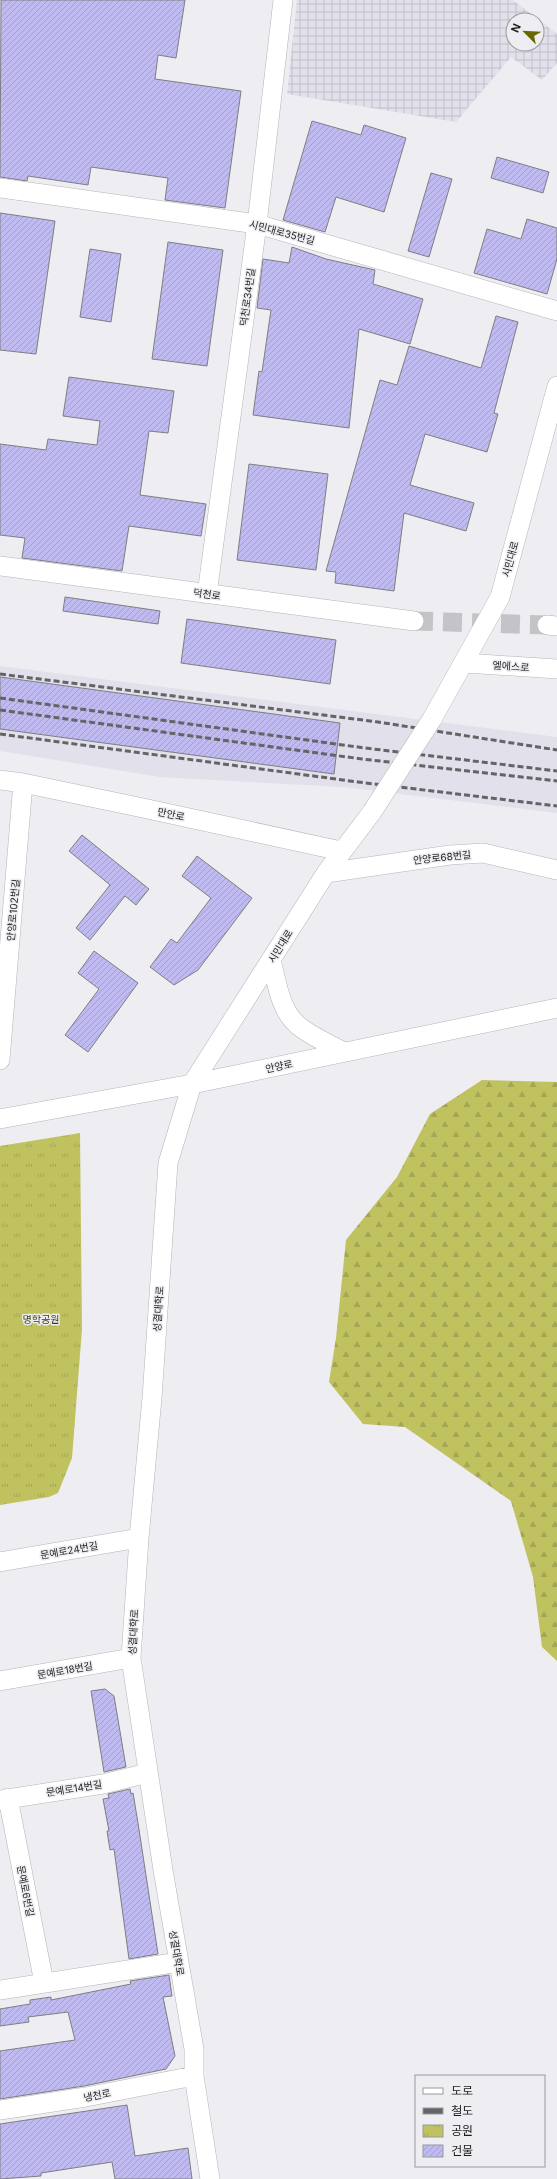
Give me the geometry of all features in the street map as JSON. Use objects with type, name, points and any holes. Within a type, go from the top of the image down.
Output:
[{"type":"street","name":"덕천로34번길","points":[[207,594],[257,224],[283,0]]},
{"type":"street","name":"시민대로35번길","points":[[0,188],[257,224],[557,311]]},
{"type":"street","name":"시민대로","points":[[192,1084],[326,873],[341,851],[372,812],[432,720],[465,663],[500,597],[557,386]]},
{"type":"street","name":"덕천로","points":[[0,566],[414,621]]},
{"type":"street","name":"엘에스로","points":[[465,663],[557,670]]},
{"type":"street","name":"만안로","points":[[0,780],[23,783],[341,851]]},
{"type":"street","name":"안양로102번길","points":[[0,1060],[23,783]]},
{"type":"street","name":"안양로68번길","points":[[326,873],[450,855],[483,854],[557,870]]},
{"type":"street","points":[[271,960],[280,997],[290,1017],[300,1027],[344,1052]]},
{"type":"street","name":"안양로","points":[[0,1119],[192,1084],[557,1008]]},
{"type":"street","name":"성결대학로","points":[[192,1084],[168,1163],[152,1398],[130,1658],[194,2048],[194,2076],[210,2179]]},
{"type":"street","name":"문예로24번길","points":[[0,1562],[139,1538]]},
{"type":"street","name":"문예로18번길","points":[[0,1681],[130,1658]]},
{"type":"street","name":"문예로14번길","points":[[4,1799],[103,1784],[148,1773]]},
{"type":"street","name":"문예로6번길","points":[[4,1799],[44,1983]]},
{"type":"street","points":[[0,1990],[179,1962]]},
{"type":"street","name":"냉천로","points":[[0,2110],[86,2097],[194,2076]]},
{"type":"shaded area","points":[[297,0],[513,0],[529,12],[505,12],[505,52],[545,52],[545,25],[557,34],[557,63],[542,80],[511,57],[456,122],[287,94]]},
{"type":"shaded area","points":[[0,666],[557,737],[557,813],[343,787],[160,777],[0,751]]},
{"type":"green space","points":[[482,1080],[557,1082],[557,1661],[542,1647],[533,1577],[511,1501],[405,1427],[363,1424],[329,1382],[336,1338],[346,1240],[397,1177],[430,1114]]},
{"type":"green space","name":"명학공원","points":[[80,1133],[82,1329],[72,1458],[58,1493],[49,1497],[0,1505],[0,1146]]},
{"type":"building","points":[[1,0],[185,0],[176,58],[158,55],[155,79],[241,91],[225,208],[165,200],[168,178],[91,167],[88,185],[28,176],[27,181],[0,177]]},
{"type":"building","points":[[312,121],[361,135],[364,125],[406,138],[384,212],[336,197],[325,232],[283,220]]},
{"type":"building","points":[[497,157],[549,172],[543,193],[491,178]]},
{"type":"building","points":[[431,173],[452,179],[429,257],[408,251]]},
{"type":"building","points":[[0,213],[55,221],[36,354],[0,350]]},
{"type":"building","points":[[527,219],[557,228],[557,259],[547,294],[474,273],[487,229],[521,239]]},
{"type":"building","points":[[168,242],[223,250],[207,366],[152,359]]},
{"type":"building","points":[[292,247],[326,259],[375,270],[373,284],[423,299],[410,344],[359,329],[349,428],[253,415],[259,371],[262,372],[271,310],[257,308],[263,259],[289,263]]},
{"type":"building","points":[[90,249],[121,254],[111,322],[80,317]]},
{"type":"building","points":[[496,316],[518,322],[494,413],[498,414],[487,452],[425,434],[410,485],[474,503],[466,531],[404,513],[394,591],[335,583],[336,572],[326,571],[380,380],[397,385],[409,346],[481,368]]},
{"type":"building","points":[[69,377],[174,391],[168,433],[149,431],[140,495],[206,504],[201,536],[129,526],[122,571],[22,558],[25,538],[0,535],[0,444],[46,450],[48,439],[97,445],[100,421],[63,416]]},
{"type":"building","points":[[249,464],[328,474],[316,570],[237,560]]},
{"type":"building","points":[[65,597],[160,611],[158,624],[63,611]]},
{"type":"building","points":[[187,619],[336,640],[330,684],[181,663]]},
{"type":"building","points":[[0,677],[340,723],[334,774],[0,729]]},
{"type":"building","points":[[82,835],[149,889],[136,905],[125,896],[90,940],[76,928],[110,885],[69,851]]},
{"type":"building","points":[[197,856],[252,898],[198,970],[174,985],[150,967],[171,939],[177,943],[211,898],[182,876]]},
{"type":"building","points":[[94,951],[138,983],[88,1052],[65,1035],[99,989],[78,973]]},
{"type":"building","points":[[105,1689],[114,1696],[126,1767],[104,1772],[91,1691]]},
{"type":"building","points":[[130,1789],[131,1794],[133,1793],[158,1954],[129,1959],[114,1849],[110,1850],[107,1831],[109,1831],[103,1799],[109,1798],[108,1794]]},
{"type":"building","points":[[169,1975],[172,1996],[163,1997],[175,2056],[166,2069],[84,2086],[0,2099],[0,2051],[75,2040],[68,2012],[28,2017],[29,2022],[0,2026],[0,2009],[30,2004],[30,2000],[51,1997],[51,2000],[131,1984],[130,1981]]},
{"type":"building","points":[[127,2105],[135,2156],[188,2148],[192,2179],[115,2179],[112,2162],[41,2173],[41,2176],[0,2179],[0,2124]]},
{"type":"tunnel","points":[[414,621],[547,625]]},
{"type":"railway","points":[[0,674],[378,722],[557,750]]},
{"type":"railway","points":[[0,698],[365,748],[557,771]]},
{"type":"railway","points":[[0,710],[362,759],[557,781]]},
{"type":"railway","points":[[0,734],[358,782],[557,806]]}]
